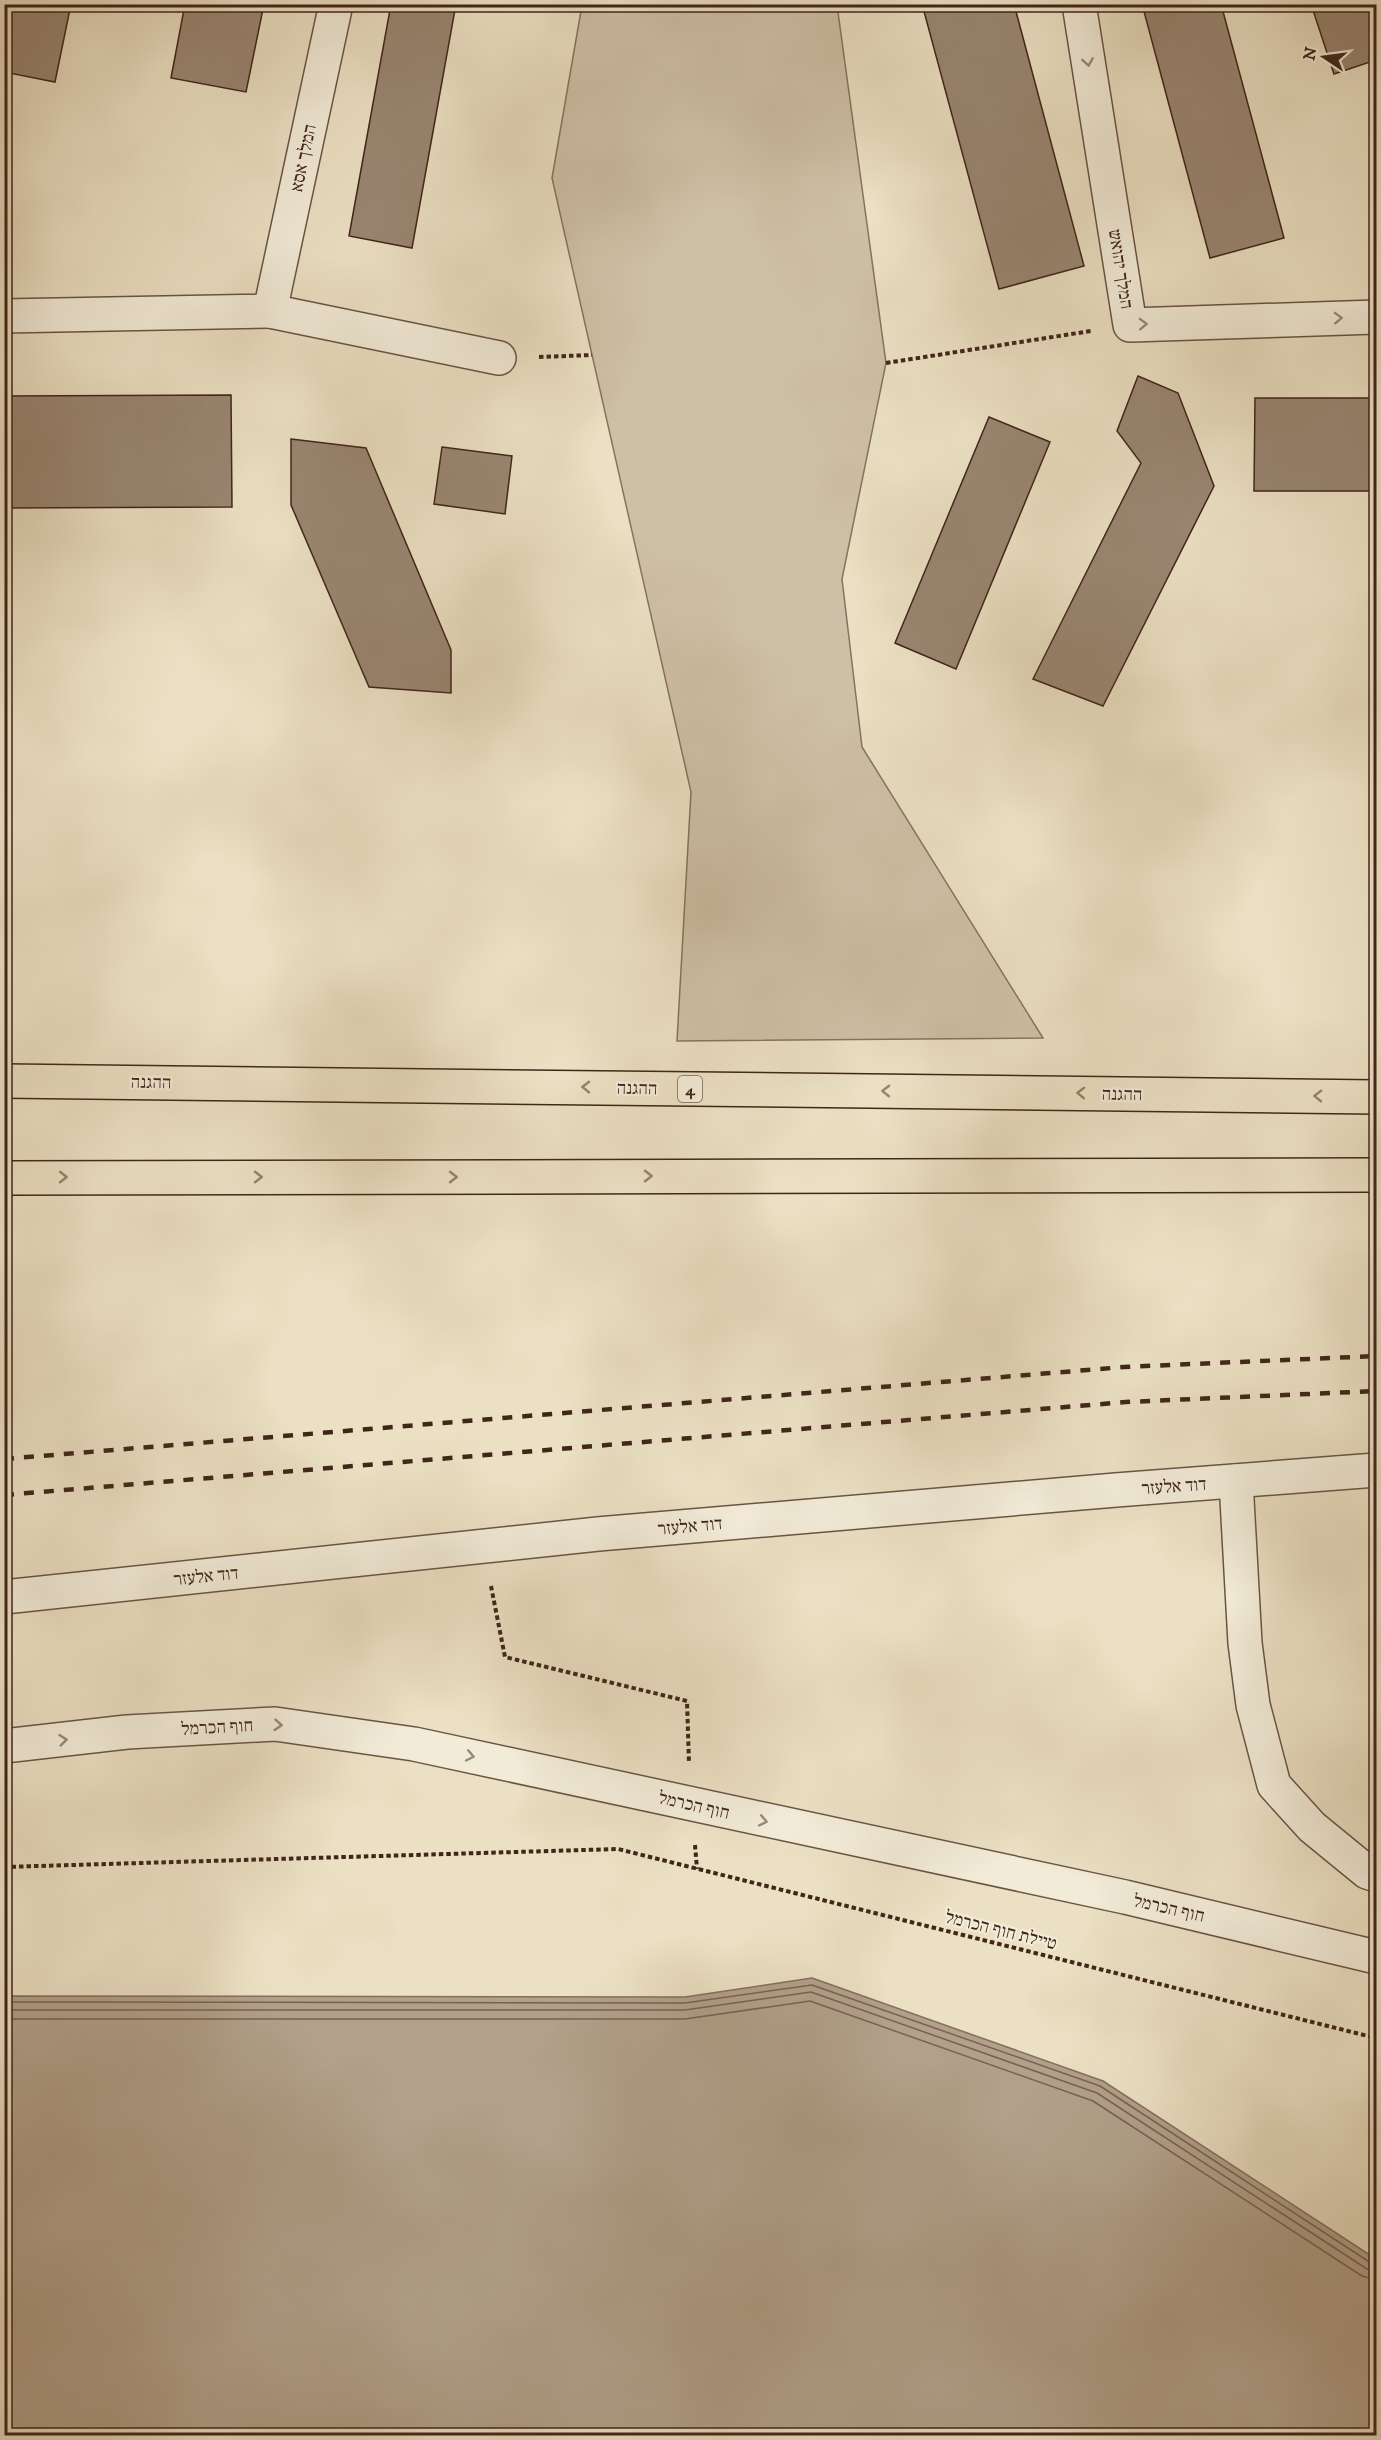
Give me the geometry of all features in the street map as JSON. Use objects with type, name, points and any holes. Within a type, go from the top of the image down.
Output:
[{"type":"highway","name":"ההגנה","points":[[4,1081],[1377,1097]]},
{"type":"highway","points":[[4,1178],[1377,1175]]},
{"type":"street","name":"המלך אסא","points":[[270,311],[336,4]]},
{"type":"street","name":"המלך יהואש","points":[[1079,4],[1130,325],[1377,317]]},
{"type":"street","points":[[4,316],[270,311],[499,358]]},
{"type":"street","name":"דוד אלעזר","points":[[4,1597],[598,1534],[1377,1470]]},
{"type":"street","points":[[1236,1481],[1245,1643],[1253,1705],[1274,1785],[1312,1827],[1367,1872],[1377,1875]]},
{"type":"street","name":"חוף הכרמל","points":[[4,1746],[127,1732],[275,1724],[414,1744],[1125,1897],[1377,1958]]},
{"type":"path","points":[[886,363],[1130,325]]},
{"type":"path","points":[[499,358],[592,355]]},
{"type":"path","points":[[483,1546],[505,1657],[687,1701]]},
{"type":"path","name":"טיילת חוף הכרמל","points":[[4,1867],[618,1849],[1377,2038]]},
{"type":"shaded area","points":[[582,5],[837,5],[886,363],[842,579],[862,747],[1043,1038],[677,1041],[691,792],[552,178]]},
{"type":"water","points":[[812,1978],[1103,2081],[1376,2259],[1376,2435],[5,2435],[5,1996],[685,1997]]},
{"type":"building","points":[[4,4],[71,4],[55,82],[4,72]]},
{"type":"building","points":[[185,4],[264,4],[246,92],[171,78]]},
{"type":"building","points":[[391,4],[456,4],[412,248],[349,236]]},
{"type":"building","points":[[922,4],[1014,4],[1084,266],[999,289]]},
{"type":"building","points":[[1142,4],[1221,4],[1284,238],[1210,258]]},
{"type":"building","points":[[1311,4],[1376,4],[1376,60],[1334,74]]},
{"type":"building","points":[[1138,376],[1178,393],[1214,486],[1103,706],[1033,679],[1141,463],[1117,431]]},
{"type":"building","points":[[231,395],[232,507],[4,508],[4,396]]},
{"type":"building","points":[[1255,398],[1376,398],[1376,491],[1254,491]]},
{"type":"building","points":[[989,417],[1050,442],[956,669],[895,643]]},
{"type":"building","points":[[291,439],[366,448],[451,650],[451,693],[369,687],[291,505]]},
{"type":"building","points":[[442,447],[512,456],[505,514],[434,504]]},
{"type":"railway","points":[[4,1459],[1124,1367],[1376,1356]]},
{"type":"railway","points":[[4,1495],[1126,1402],[1376,1391]]}]
